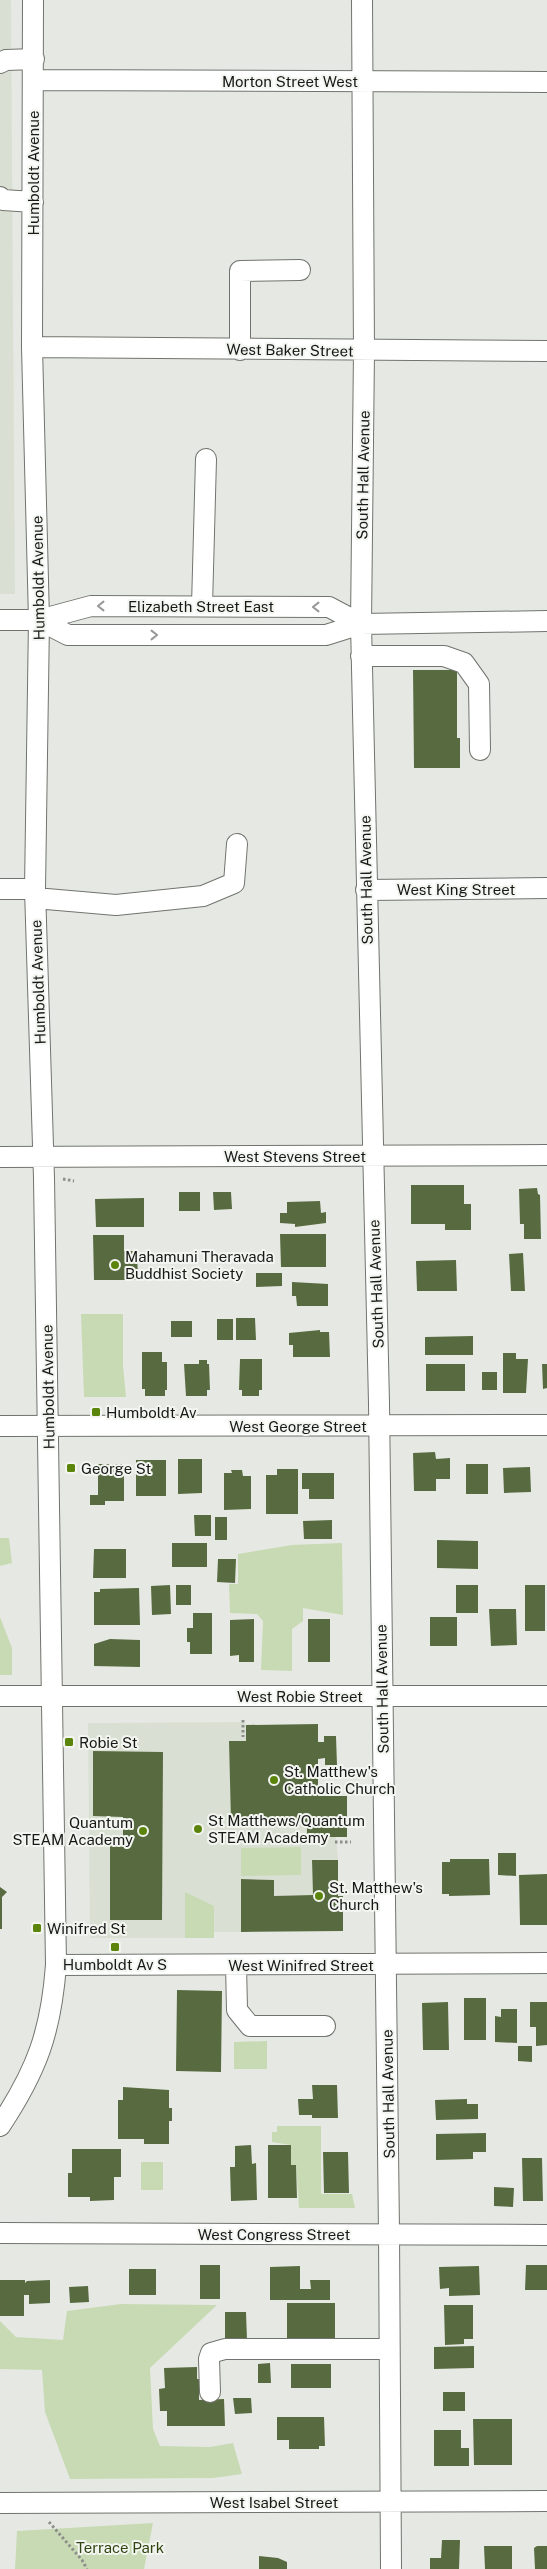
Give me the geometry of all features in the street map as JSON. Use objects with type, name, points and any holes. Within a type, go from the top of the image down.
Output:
[{"type":"street","name":"Humboldt Avenue","points":[[0,2126],[26,2085],[39,2056],[52,2008],[56,1965],[44,1157],[35,894],[39,620],[32,347],[33,0]]},
{"type":"street","name":"South Hall Avenue","points":[[362,0],[364,351],[361,656],[379,1425],[389,2234],[389,2502],[391,2569]]},
{"type":"street","points":[[0,63],[6,60],[34,59]]},
{"type":"street","name":"Morton Street West","points":[[34,80],[547,82]]},
{"type":"street","points":[[0,197],[4,200],[33,202]]},
{"type":"street","points":[[240,350],[240,271],[300,270]]},
{"type":"street","name":"West Baker Street","points":[[32,347],[547,351]]},
{"type":"street","points":[[202,606],[206,459]]},
{"type":"street","name":"Elizabeth Street East","points":[[0,620],[39,620],[91,606],[329,607],[361,624]]},
{"type":"street","name":"Elizabeth Street East","points":[[39,620],[68,635],[326,635],[361,624],[547,621]]},
{"type":"street","points":[[361,656],[444,656],[464,663],[479,684],[480,750]]},
{"type":"street","points":[[0,889],[116,905],[203,896],[234,883],[237,844]]},
{"type":"street","name":"West King Street","points":[[366,890],[547,888]]},
{"type":"street","name":"West Stevens Street","points":[[0,1157],[547,1155]]},
{"type":"street","name":"West George Street","points":[[0,1426],[547,1425]]},
{"type":"street","name":"West Robie Street","points":[[0,1696],[547,1696]]},
{"type":"street","name":"West Winifred Street","points":[[56,1965],[547,1963]]},
{"type":"street","points":[[236,1965],[237,2010],[250,2026],[325,2026]]},
{"type":"street","name":"West Congress Street","points":[[0,2233],[547,2235]]},
{"type":"street","points":[[210,2392],[209,2359],[212,2353],[225,2349],[389,2350]]},
{"type":"street","name":"West Isabel Street","points":[[0,2503],[547,2501]]},
{"type":"path","points":[[62,1179],[74,1181]]},
{"type":"path","points":[[243,1720],[243,1737]]},
{"type":"path","points":[[335,1842],[351,1842]]},
{"type":"path","points":[[36,2503],[55,2530],[82,2560],[87,2569]]},
{"type":"shaded area","points":[[0,0],[11,0],[15,594],[0,594]]},
{"type":"shaded area","name":"St Matthews/Quantum STEAM Academy","points":[[243,1722],[246,1725],[246,1741],[229,1741],[231,1822],[307,1822],[308,1837],[336,1837],[338,1860],[312,1860],[313,1895],[274,1896],[274,1880],[241,1879],[241,1932],[214,1932],[214,1938],[90,1938],[88,1723]]},
{"type":"green space","points":[[81,1314],[123,1314],[123,1366],[126,1397],[84,1397]]},
{"type":"green space","points":[[0,1538],[9,1538],[12,1563],[0,1566]]},
{"type":"green space","points":[[342,1543],[343,1615],[303,1608],[303,1621],[292,1629],[292,1671],[261,1670],[263,1621],[257,1614],[230,1613],[229,1584],[238,1584],[238,1554],[292,1545]]},
{"type":"green space","points":[[0,1617],[12,1648],[12,1675],[0,1675]]},
{"type":"green space","points":[[301,1847],[301,1875],[241,1876],[241,1848]]},
{"type":"green space","points":[[185,1892],[214,1906],[214,1938],[185,1938]]},
{"type":"green space","points":[[267,2041],[267,2069],[234,2069],[234,2042]]},
{"type":"green space","points":[[277,2126],[321,2126],[321,2194],[352,2194],[355,2208],[299,2208],[296,2165],[291,2165],[291,2145],[272,2142],[272,2132],[277,2132]]},
{"type":"green space","points":[[141,2162],[163,2162],[163,2190],[141,2190]]},
{"type":"green space","points":[[121,2304],[217,2305],[150,2368],[153,2429],[160,2446],[210,2447],[233,2443],[242,2474],[213,2478],[70,2479],[45,2412],[42,2370],[0,2369],[0,2321],[16,2337],[63,2340],[67,2311]]},
{"type":"green space","name":"Terrace Park","points":[[153,2523],[144,2569],[15,2569],[17,2531]]},
{"type":"building","points":[[413,670],[457,670],[457,738],[460,738],[460,768],[414,768]]},
{"type":"building","points":[[411,1185],[464,1185],[464,1204],[471,1204],[471,1230],[445,1230],[445,1224],[411,1224]]},
{"type":"building","points":[[537,1188],[540,1195],[541,1239],[524,1239],[524,1224],[520,1224],[519,1189]]},
{"type":"building","points":[[179,1192],[200,1192],[200,1211],[179,1211]]},
{"type":"building","points":[[213,1192],[231,1192],[232,1209],[214,1210]]},
{"type":"building","points":[[144,1198],[144,1227],[96,1227],[95,1199]]},
{"type":"building","points":[[320,1201],[321,1213],[326,1212],[326,1223],[295,1227],[295,1224],[280,1223],[280,1213],[287,1213],[287,1202]]},
{"type":"building","points":[[280,1234],[326,1234],[326,1267],[281,1267]]},
{"type":"building","name":"Mahamuni Theravada Buddhist Society","points":[[93,1235],[124,1235],[124,1251],[137,1251],[138,1280],[94,1280]]},
{"type":"building","points":[[523,1253],[525,1291],[511,1291],[509,1254]]},
{"type":"building","points":[[456,1260],[457,1291],[417,1291],[416,1261]]},
{"type":"building","points":[[256,1273],[282,1273],[282,1286],[256,1287]]},
{"type":"building","points":[[292,1282],[328,1284],[328,1306],[297,1306],[296,1296],[292,1296]]},
{"type":"building","points":[[236,1318],[255,1318],[256,1340],[236,1340]]},
{"type":"building","points":[[217,1319],[233,1319],[233,1340],[217,1340]]},
{"type":"building","points":[[171,1321],[192,1321],[192,1337],[171,1337]]},
{"type":"building","points":[[320,1330],[320,1332],[329,1332],[330,1357],[293,1357],[293,1345],[289,1345],[289,1333]]},
{"type":"building","points":[[473,1336],[473,1355],[425,1355],[425,1337]]},
{"type":"building","points":[[142,1352],[162,1352],[162,1362],[167,1362],[167,1390],[165,1390],[165,1396],[145,1396],[145,1389],[142,1389]]},
{"type":"building","points":[[503,1353],[516,1353],[516,1359],[528,1359],[526,1393],[503,1393]]},
{"type":"building","points":[[240,1359],[262,1359],[262,1390],[259,1390],[259,1396],[242,1396],[242,1390],[239,1390]]},
{"type":"building","points":[[199,1360],[207,1360],[207,1364],[209,1364],[210,1390],[207,1390],[207,1396],[186,1396],[184,1364],[199,1364]]},
{"type":"building","points":[[426,1364],[465,1364],[465,1391],[426,1391]]},
{"type":"building","points":[[542,1364],[547,1364],[547,1388],[543,1389]]},
{"type":"building","points":[[482,1372],[497,1372],[497,1390],[482,1390]]},
{"type":"building","points":[[435,1452],[436,1459],[450,1458],[450,1479],[436,1479],[436,1491],[414,1491],[413,1453]]},
{"type":"building","points":[[178,1459],[202,1459],[202,1493],[178,1494]]},
{"type":"building","points":[[136,1460],[166,1460],[166,1496],[136,1496]]},
{"type":"building","points":[[98,1464],[124,1464],[124,1501],[105,1501],[105,1505],[90,1505],[90,1495],[98,1495]]},
{"type":"building","points":[[466,1464],[488,1464],[488,1494],[466,1494]]},
{"type":"building","points":[[530,1467],[531,1492],[504,1493],[503,1468]]},
{"type":"building","points":[[277,1469],[298,1469],[298,1514],[266,1514],[266,1475],[277,1475]]},
{"type":"building","points":[[231,1470],[242,1470],[243,1476],[251,1476],[251,1509],[224,1510],[224,1473],[232,1473]]},
{"type":"building","points":[[302,1473],[334,1473],[334,1499],[309,1499],[309,1489],[302,1489]]},
{"type":"building","points":[[194,1515],[211,1515],[211,1536],[195,1536]]},
{"type":"building","points":[[215,1517],[227,1517],[227,1540],[215,1540]]},
{"type":"building","points":[[332,1520],[332,1539],[304,1539],[303,1521]]},
{"type":"building","points":[[437,1540],[478,1541],[478,1569],[437,1568]]},
{"type":"building","points":[[172,1543],[207,1543],[207,1567],[172,1567]]},
{"type":"building","points":[[94,1549],[126,1549],[126,1578],[93,1578]]},
{"type":"building","points":[[218,1559],[236,1559],[235,1583],[217,1582]]},
{"type":"building","points":[[170,1585],[171,1614],[152,1615],[151,1586]]},
{"type":"building","points":[[176,1585],[191,1585],[191,1605],[176,1605]]},
{"type":"building","points":[[456,1585],[478,1585],[478,1613],[456,1613]]},
{"type":"building","points":[[525,1585],[545,1585],[545,1631],[525,1631]]},
{"type":"building","points":[[139,1588],[140,1625],[94,1625],[94,1592],[100,1592],[100,1589]]},
{"type":"building","points":[[489,1609],[516,1609],[517,1645],[491,1646]]},
{"type":"building","points":[[193,1613],[212,1613],[212,1654],[190,1654],[190,1642],[187,1642],[187,1628],[193,1628]]},
{"type":"building","points":[[430,1617],[457,1617],[457,1646],[430,1646]]},
{"type":"building","points":[[254,1619],[254,1662],[239,1662],[239,1655],[230,1656],[230,1620]]},
{"type":"building","points":[[308,1619],[330,1619],[330,1662],[308,1662]]},
{"type":"building","points":[[110,1639],[140,1640],[140,1667],[94,1666],[94,1644]]},
{"type":"building","name":"St. Matthew's Catholic Church","points":[[318,1724],[318,1742],[324,1742],[324,1736],[336,1736],[337,1765],[325,1765],[325,1758],[318,1759],[318,1796],[347,1796],[347,1837],[307,1837],[307,1822],[231,1822],[229,1741],[246,1741],[246,1725]]},
{"type":"building","name":"Quantum STEAM Academy","points":[[93,1751],[163,1752],[162,1920],[110,1920],[110,1845],[123,1845],[123,1817],[93,1816]]},
{"type":"building","points":[[498,1853],[516,1853],[516,1876],[498,1875]]},
{"type":"building","points":[[450,1859],[489,1859],[490,1895],[449,1896],[449,1894],[442,1894],[442,1862],[450,1862]]},
{"type":"building","name":"St. Matthew's Church","points":[[312,1860],[338,1860],[338,1896],[343,1896],[343,1931],[241,1932],[241,1879],[274,1880],[274,1896],[313,1895]]},
{"type":"building","points":[[547,1874],[547,1925],[520,1925],[519,1875]]},
{"type":"building","points":[[0,1887],[7,1892],[2,1897],[2,1929],[0,1929]]},
{"type":"building","points":[[177,1990],[222,1991],[221,2072],[176,2071]]},
{"type":"building","points":[[464,1998],[486,1998],[486,2040],[464,2040]]},
{"type":"building","points":[[448,2002],[449,2050],[423,2050],[422,2003]]},
{"type":"building","points":[[530,2002],[547,2002],[547,2045],[536,2046],[536,2027],[530,2027]]},
{"type":"building","points":[[501,2009],[517,2009],[517,2043],[495,2042],[495,2016],[501,2017]]},
{"type":"building","points":[[518,2046],[532,2046],[532,2062],[518,2061]]},
{"type":"building","points":[[312,2085],[337,2085],[338,2118],[312,2118],[312,2115],[299,2115],[298,2099],[313,2099]]},
{"type":"building","points":[[123,2087],[169,2090],[169,2108],[172,2108],[172,2121],[169,2121],[169,2144],[144,2144],[144,2139],[118,2139],[118,2100],[123,2100]]},
{"type":"building","points":[[467,2099],[467,2104],[478,2104],[478,2119],[436,2120],[435,2100]]},
{"type":"building","points":[[486,2133],[486,2152],[473,2152],[473,2159],[436,2160],[436,2134]]},
{"type":"building","points":[[251,2145],[252,2164],[256,2163],[257,2200],[231,2201],[230,2167],[235,2167],[235,2146]]},
{"type":"building","points":[[268,2145],[291,2145],[291,2165],[296,2165],[297,2198],[268,2198]]},
{"type":"building","points":[[72,2149],[121,2149],[121,2177],[114,2177],[114,2200],[90,2201],[90,2197],[68,2197],[68,2173],[72,2173]]},
{"type":"building","points":[[323,2152],[348,2152],[349,2193],[324,2193]]},
{"type":"building","points":[[522,2158],[542,2158],[543,2201],[523,2201]]},
{"type":"building","points":[[494,2187],[514,2188],[513,2207],[494,2206]]},
{"type":"building","points":[[200,2265],[220,2265],[220,2299],[200,2299]]},
{"type":"building","points":[[526,2265],[547,2265],[547,2290],[525,2290]]},
{"type":"building","points":[[300,2266],[300,2289],[311,2289],[310,2280],[330,2280],[330,2300],[270,2300],[270,2267]]},
{"type":"building","points":[[479,2266],[480,2295],[449,2296],[449,2288],[440,2289],[439,2267]]},
{"type":"building","points":[[129,2269],[156,2269],[156,2295],[129,2295]]},
{"type":"building","points":[[0,2280],[25,2280],[25,2283],[27,2281],[50,2280],[50,2303],[29,2304],[29,2295],[24,2295],[24,2316],[0,2316]]},
{"type":"building","points":[[88,2286],[89,2302],[70,2303],[69,2287]]},
{"type":"building","points":[[287,2303],[335,2303],[335,2338],[287,2338]]},
{"type":"building","points":[[444,2305],[473,2305],[473,2339],[464,2339],[464,2344],[445,2345]]},
{"type":"building","points":[[225,2312],[246,2312],[247,2340],[225,2341]]},
{"type":"building","points":[[474,2346],[474,2368],[434,2369],[434,2347]]},
{"type":"building","points":[[270,2363],[271,2383],[258,2383],[258,2364]]},
{"type":"building","points":[[291,2364],[331,2364],[331,2388],[291,2388]]},
{"type":"building","points":[[197,2367],[197,2379],[202,2379],[203,2392],[199,2392],[199,2400],[224,2399],[225,2426],[167,2426],[167,2411],[160,2411],[159,2389],[165,2388],[164,2368]]},
{"type":"building","points":[[443,2392],[465,2392],[465,2411],[443,2411]]},
{"type":"building","points":[[233,2398],[251,2398],[252,2413],[235,2414]]},
{"type":"building","points":[[277,2417],[324,2417],[325,2446],[319,2446],[319,2449],[289,2449],[289,2440],[277,2440]]},
{"type":"building","points":[[473,2419],[512,2419],[512,2465],[474,2465]]},
{"type":"building","points":[[434,2430],[461,2430],[461,2448],[469,2448],[469,2466],[434,2466]]},
{"type":"building","points":[[442,2540],[460,2540],[459,2569],[430,2569],[430,2558],[441,2558]]},
{"type":"building","points":[[484,2546],[512,2546],[512,2569],[485,2569]]},
{"type":"building","points":[[537,2546],[547,2546],[547,2569],[535,2569],[534,2548]]},
{"type":"building","points":[[259,2556],[278,2558],[287,2562],[287,2569],[259,2569]]},
{"type":"place","name":"Mahamuni Theravada Buddhist Society","points":[[115,1265]]},
{"type":"place","name":"Humboldt Av","points":[[96,1412]]},
{"type":"place","name":"George St","points":[[71,1468]]},
{"type":"place","name":"Robie St","points":[[69,1742]]},
{"type":"place","name":"St. Matthew's Catholic Church","points":[[274,1780]]},
{"type":"place","name":"St Matthews/Quantum STEAM Academy","points":[[198,1829]]},
{"type":"place","name":"Quantum STEAM Academy","points":[[143,1831]]},
{"type":"place","name":"St. Matthew's Church","points":[[319,1896]]},
{"type":"place","name":"Winifred St","points":[[37,1928]]},
{"type":"place","name":"Humboldt Av S","points":[[115,1947]]}]
